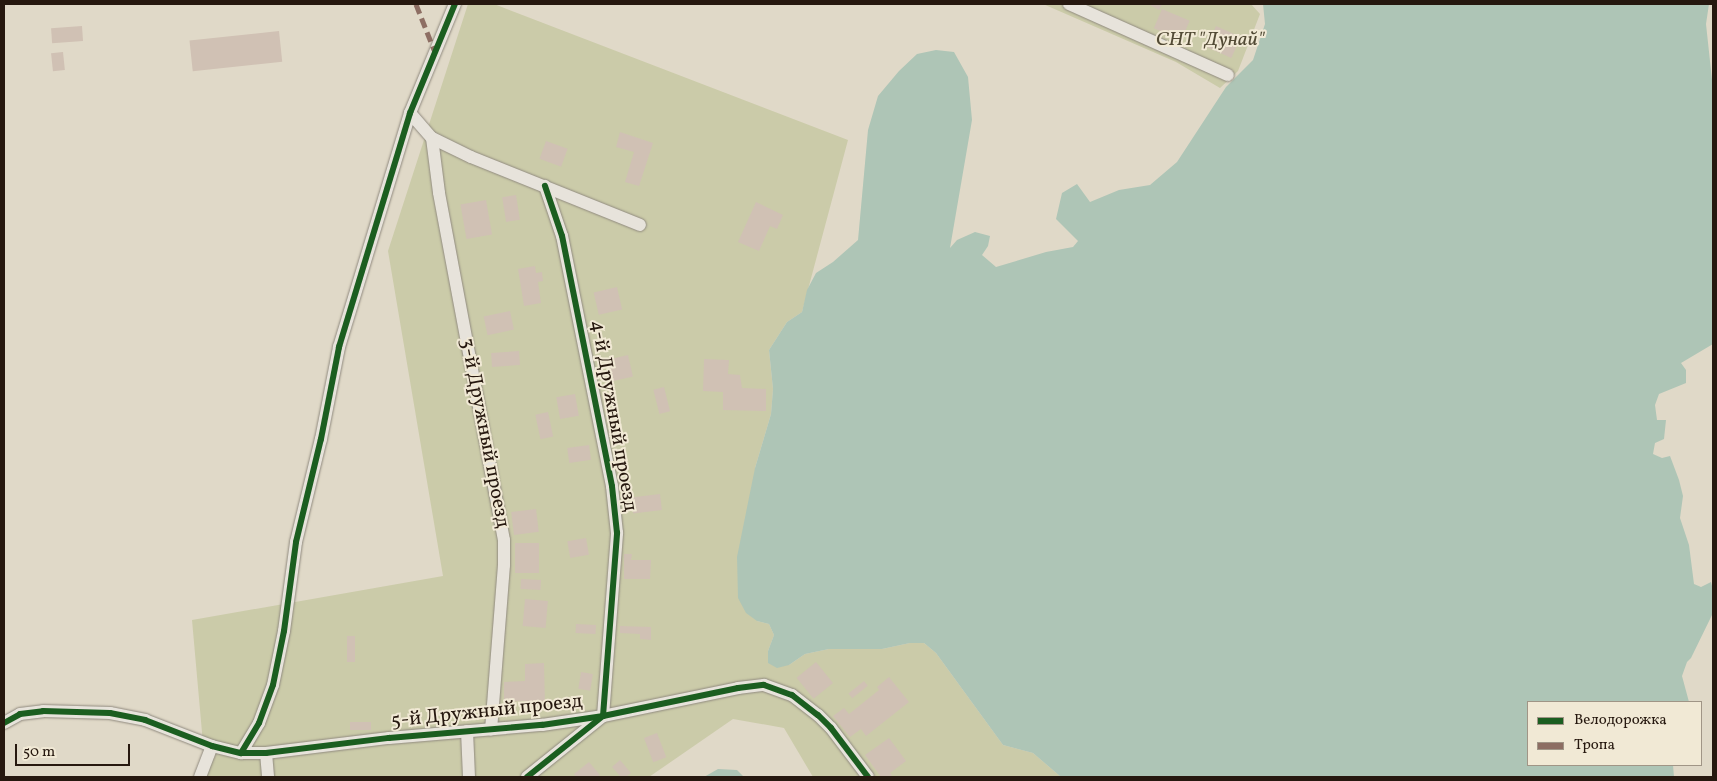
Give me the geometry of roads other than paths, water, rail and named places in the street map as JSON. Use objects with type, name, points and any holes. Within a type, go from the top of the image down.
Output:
[{"type":"street","points":[[240,753],[259,723],[273,685],[284,631],[296,542],[321,439],[339,347],[410,113],[455,4]]},
{"type":"street","points":[[1069,4],[1228,75]]},
{"type":"street","points":[[410,113],[432,138],[640,225]]},
{"type":"street","name":"3-й Дружный проезд","points":[[432,138],[439,193],[504,540],[504,565],[491,730]]},
{"type":"street","name":"4-й Дружный проезд","points":[[545,186],[562,236],[616,512],[616,543],[603,716]]},
{"type":"street","name":"5-й Дружный проезд","points":[[4,723],[20,714],[43,711],[110,713],[145,720],[212,746],[240,753],[266,753],[491,730],[603,716],[738,688],[764,686],[792,695],[806,704],[831,728],[868,777]]},
{"type":"street","points":[[528,777],[603,716]]},
{"type":"street","points":[[467,731],[469,777]]},
{"type":"street","points":[[200,777],[212,746]]},
{"type":"street","points":[[266,753],[268,777]]},
{"type":"park label","name":"СНТ \"Дунай\"","points":[[1210,40]]}]
